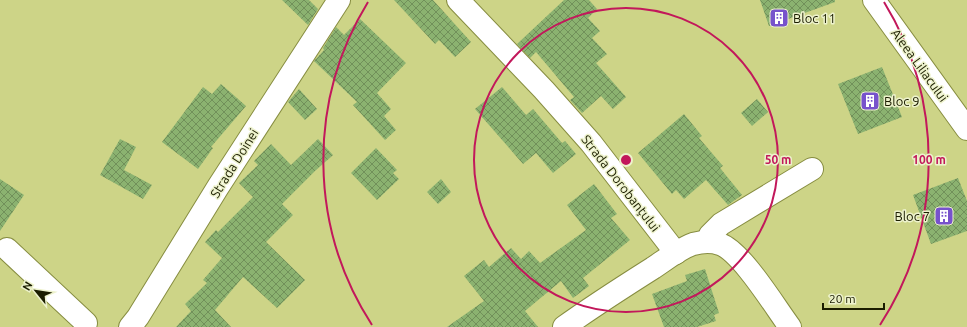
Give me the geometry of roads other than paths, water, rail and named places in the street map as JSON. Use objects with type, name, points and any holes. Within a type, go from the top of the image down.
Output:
[{"type":"street","name":"Strada Doinei","points":[[130,327],[142,311],[339,0]]},
{"type":"street","name":"Strada Dorobanțului","points":[[458,0],[544,90],[591,144],[676,253]]},
{"type":"street","name":"Aleea Liliacului","points":[[874,0],[967,129]]},
{"type":"street","points":[[707,242],[710,234],[721,224],[812,169]]},
{"type":"street","points":[[564,327],[676,253],[692,244],[707,242],[720,244],[744,263],[790,327]]},
{"type":"street","points":[[7,248],[84,326]]},
{"type":"place","name":"Bloc 11","points":[[779,18]]},
{"type":"place","name":"Bloc 9","points":[[870,101]]},
{"type":"place","name":"Bloc 7","points":[[944,216]]}]
